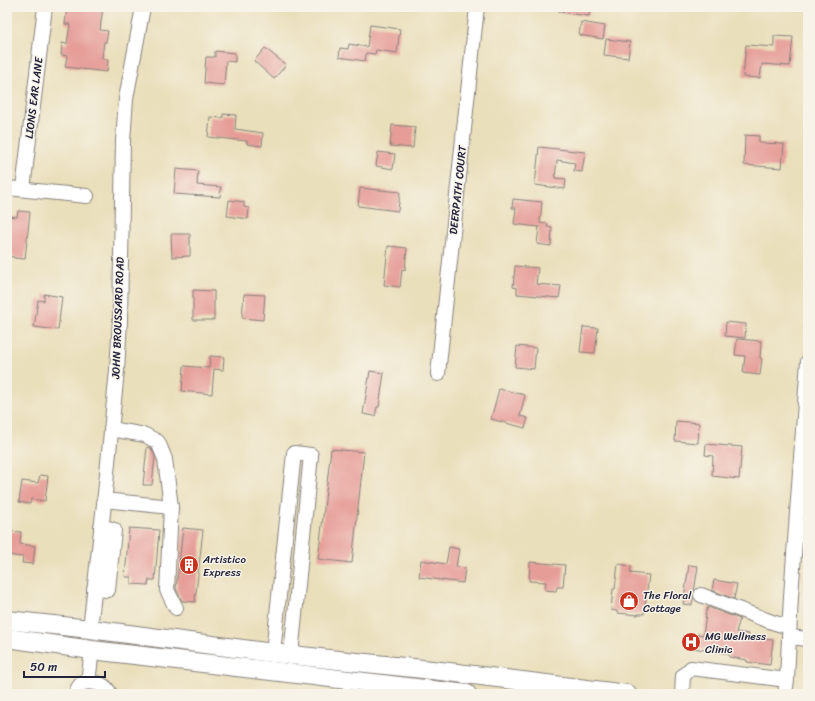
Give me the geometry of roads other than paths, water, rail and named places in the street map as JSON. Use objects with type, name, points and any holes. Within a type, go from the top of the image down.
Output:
[{"type":"main road","points":[[7,620],[90,629],[273,653],[441,671],[621,694]]},
{"type":"main road","points":[[8,638],[28,634],[84,638],[90,629]]},
{"type":"main road","points":[[8,638],[92,650],[467,694]]},
{"type":"main road","points":[[564,694],[572,694]]},
{"type":"street","name":"LIONS EAR LANE","points":[[23,189],[46,7]]},
{"type":"street","name":"JOHN BROUSSARD ROAD","points":[[90,629],[94,589],[103,569],[105,548],[101,526],[117,370],[120,322],[123,141],[126,99],[143,7]]},
{"type":"street","name":"DEERPATH COURT","points":[[438,374],[477,7]]},
{"type":"street","points":[[7,188],[87,196]]},
{"type":"street","points":[[785,694],[808,361]]},
{"type":"street","points":[[111,429],[145,435],[158,442],[165,459],[171,507],[166,590],[176,608]]},
{"type":"street","points":[[273,653],[294,453],[311,455],[291,655]]},
{"type":"street","points":[[104,500],[171,507]]},
{"type":"street","points":[[701,595],[780,625],[789,631],[808,639]]},
{"type":"street","points":[[88,682],[92,650]]},
{"type":"street","points":[[682,694],[683,676],[690,668],[787,680]]},
{"type":"street","points":[[76,694],[81,684],[88,682],[98,683],[104,686],[108,689],[110,694]]},
{"type":"place","name":"Artistico Express","points":[[189,565]]},
{"type":"place","name":"The Floral Cottage","points":[[629,601]]},
{"type":"place","name":"MG Wellness Clinic","points":[[691,642]]}]
